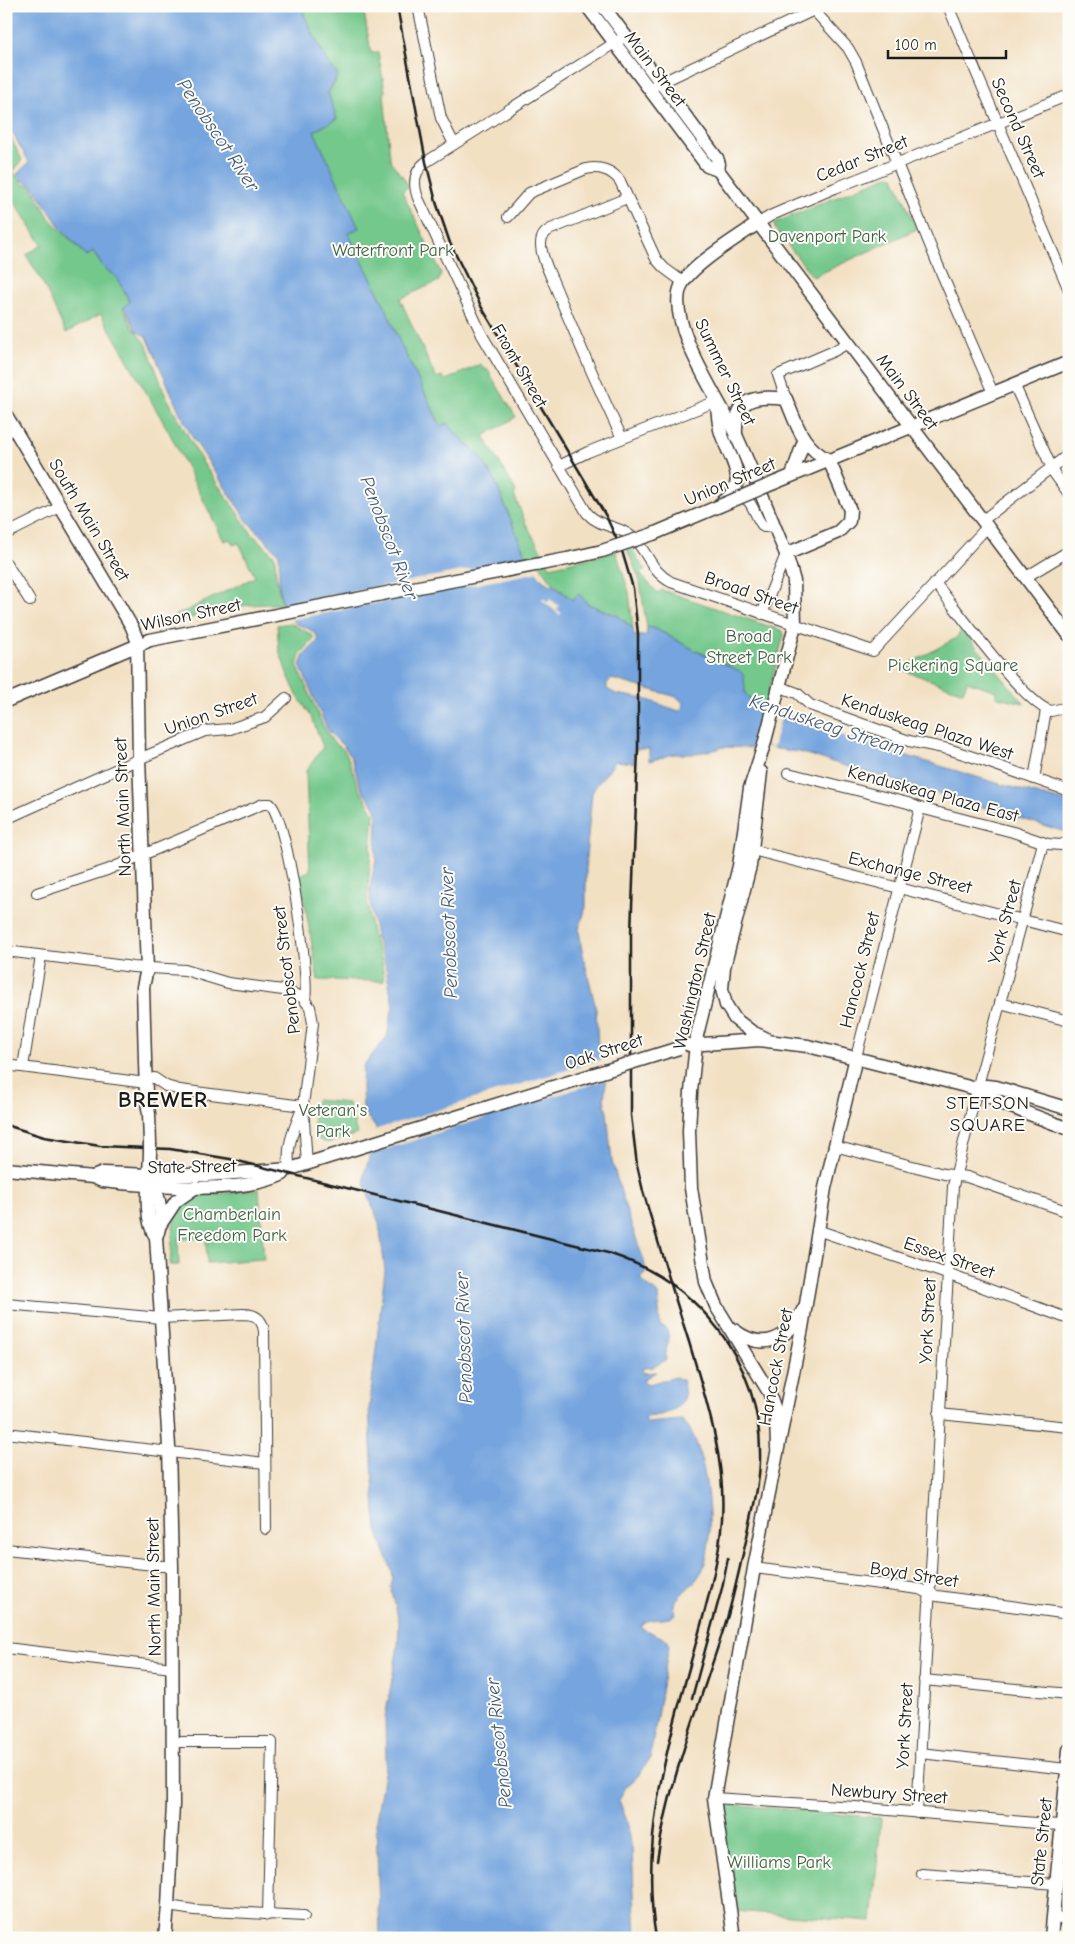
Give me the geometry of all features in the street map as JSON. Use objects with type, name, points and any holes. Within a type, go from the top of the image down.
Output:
[{"type":"main road","name":"Main Street","points":[[587,6],[620,40],[654,85],[717,158],[718,170],[757,224],[1069,635]]},
{"type":"main road","name":"Main Street","points":[[607,8],[620,40]]},
{"type":"main road","name":"Cedar Street","points":[[683,282],[698,266],[757,224]]},
{"type":"main road","name":"Summer Street","points":[[683,282],[678,300],[680,319],[706,380],[736,436],[786,554]]},
{"type":"main road","name":"Union Street","points":[[392,592],[596,552],[648,535],[1014,384],[1067,365]]},
{"type":"main road","points":[[736,436],[736,425],[740,412],[748,402],[760,397],[786,399],[804,440],[829,460],[850,510],[849,521],[838,532],[786,554]]},
{"type":"main road","points":[[717,400],[720,431],[736,470],[737,481],[729,497],[717,507]]},
{"type":"main road","name":"South Main Street","points":[[7,419],[62,506],[132,627],[137,644]]},
{"type":"main road","points":[[792,475],[804,440]]},
{"type":"main road","name":"Washington Street","points":[[777,1448],[777,1420],[772,1399],[760,1375],[713,1300],[706,1282],[691,1188],[689,1145],[690,1106],[696,1044],[733,895],[747,849],[764,745],[795,625],[794,581],[786,554]]},
{"type":"main road","name":"Wilson Street","points":[[6,701],[155,638],[392,592]]},
{"type":"main road","name":"North Main Street","points":[[137,644],[139,759],[147,969],[143,987],[150,1080],[146,1100],[149,1114],[150,1226],[158,1231],[169,1453],[172,1567],[173,1804],[165,1938]]},
{"type":"main road","name":"Washington Street","points":[[747,849],[746,884],[724,967],[722,990],[726,1005],[735,1019],[752,1032],[773,1040]]},
{"type":"main road","name":"Oak Street","points":[[479,1110],[679,1048],[696,1044],[742,1040],[773,1040],[808,1046],[977,1089]]},
{"type":"main road","name":"Hancock Street","points":[[734,1938],[714,1798],[754,1568],[807,1300],[834,1146],[856,1057]]},
{"type":"main road","points":[[977,1089],[986,1086],[996,1087],[1069,1109]]},
{"type":"main road","points":[[977,1089],[996,1102],[1069,1129]]},
{"type":"main road","name":"State Street","points":[[6,1169],[93,1177],[104,1173],[151,1183],[196,1187],[255,1183],[270,1179],[290,1169],[479,1110]]},
{"type":"main road","name":"State Street","points":[[151,1183],[206,1175],[290,1169]]},
{"type":"main road","points":[[158,1231],[176,1201],[196,1187]]},
{"type":"main road","points":[[729,1325],[748,1338],[764,1341],[774,1339],[792,1327],[807,1300]]},
{"type":"main road","name":"State Street","points":[[1050,1938],[1065,1826],[1069,1750]]},
{"type":"street","points":[[418,6],[441,118],[454,144],[620,40]]},
{"type":"street","name":"Second Street","points":[[948,6],[1069,290]]},
{"type":"street","points":[[654,85],[812,8],[848,48],[856,62],[938,265],[993,393]]},
{"type":"street","name":"Cedar Street","points":[[757,224],[772,215],[1069,94]]},
{"type":"street","name":"Front Street","points":[[454,144],[424,164],[415,176],[415,186],[418,198],[469,311],[486,344],[592,519],[600,524],[628,534],[636,542]]},
{"type":"street","points":[[508,217],[529,193],[590,168],[602,168],[612,173],[620,181],[656,259],[664,268],[683,282]]},
{"type":"street","points":[[622,438],[600,392],[541,247],[543,237],[551,229],[627,198]]},
{"type":"street","points":[[786,399],[778,375],[848,343]]},
{"type":"street","points":[[1014,384],[1052,468],[1069,494]]},
{"type":"street","points":[[559,466],[622,438],[717,400]]},
{"type":"street","points":[[1069,454],[985,523],[935,583],[1006,671],[1046,710],[1057,711],[1069,707]]},
{"type":"street","points":[[636,542],[741,498],[750,502],[762,526],[767,528],[774,526]]},
{"type":"street","points":[[6,534],[62,506]]},
{"type":"street","name":"Broad Street","points":[[636,542],[656,571],[667,580],[685,588],[873,651],[935,583]]},
{"type":"street","points":[[1026,577],[1069,551]]},
{"type":"street","points":[[762,614],[786,554]]},
{"type":"street","points":[[6,563],[30,601]]},
{"type":"street","name":"Kenduskeag Plaza West","points":[[780,687],[795,691],[806,703],[812,706],[908,741],[948,749],[1069,791]]},
{"type":"street","name":"Union Street","points":[[6,819],[205,731],[230,729],[265,717],[286,698]]},
{"type":"street","points":[[1034,779],[1046,710]]},
{"type":"street","name":"Kenduskeag Plaza East","points":[[788,773],[908,803],[920,808],[1013,832],[1043,843],[1058,845],[1069,842]]},
{"type":"street","name":"Penobscot Street","points":[[142,855],[263,804],[270,804],[275,810],[285,841],[299,914],[307,980],[305,1000],[312,1012],[313,1022],[303,1106]]},
{"type":"street","name":"Hancock Street","points":[[856,1057],[898,887],[920,808]]},
{"type":"street","name":"York Street","points":[[917,1812],[953,1186],[1043,843]]},
{"type":"street","name":"Exchange Street","points":[[747,849],[1069,932]]},
{"type":"street","points":[[37,893],[97,874],[142,855]]},
{"type":"street","points":[[6,951],[147,969],[172,968],[191,971],[232,984],[289,991],[298,994],[305,1000]]},
{"type":"street","points":[[23,1067],[41,956]]},
{"type":"street","points":[[1000,1004],[1069,1021]]},
{"type":"street","points":[[6,1065],[150,1080],[180,1090],[303,1106]]},
{"type":"street","points":[[303,1106],[307,1164]]},
{"type":"street","points":[[290,1169],[288,1158],[291,1140],[303,1106]]},
{"type":"street","points":[[834,1146],[944,1174],[967,1177],[1069,1212]]},
{"type":"street","name":"Essex Street","points":[[818,1230],[947,1274],[1069,1319]]},
{"type":"street","points":[[6,1304],[161,1318],[243,1314],[253,1315],[259,1319],[264,1331],[266,1528]]},
{"type":"street","points":[[939,1414],[1069,1427]]},
{"type":"street","points":[[6,1433],[265,1463]]},
{"type":"street","points":[[6,1549],[172,1567]]},
{"type":"street","name":"Boyd Street","points":[[754,1568],[919,1589],[937,1596],[1069,1614]]},
{"type":"street","points":[[6,1648],[172,1668]]},
{"type":"street","points":[[924,1680],[1069,1694]]},
{"type":"street","points":[[173,1742],[272,1742],[268,1915]]},
{"type":"street","points":[[920,1753],[1067,1769]]},
{"type":"street","name":"Newbury Street","points":[[714,1798],[917,1812],[1065,1826]]},
{"type":"street","points":[[922,1874],[1056,1884]]},
{"type":"street","points":[[168,1906],[194,1910],[304,1916]]},
{"type":"street","points":[[1053,1915],[1069,1922]]},
{"type":"green space","name":"Waterfront Park","points":[[303,6],[363,6],[371,53],[378,52],[385,91],[390,158],[407,183],[408,187],[402,191],[441,273],[439,281],[400,299],[436,378],[442,376],[446,380],[481,364],[484,370],[487,369],[516,417],[484,436],[516,491],[514,495],[526,524],[550,567],[616,552],[629,592],[633,628],[618,616],[588,604],[579,595],[572,600],[552,582],[535,557],[527,558],[497,486],[484,463],[451,429],[448,423],[441,426],[401,345],[384,304],[348,233],[358,228],[314,131],[337,119],[328,93],[336,81],[304,15]]},
{"type":"green space","points":[[6,128],[22,160],[13,172],[23,184],[31,186],[50,219],[86,256],[93,252],[103,267],[116,277],[131,302],[123,308],[132,326],[146,343],[165,394],[201,460],[252,534],[275,556],[276,576],[282,604],[232,607],[182,620],[161,623],[255,577],[239,543],[233,545],[230,539],[224,541],[169,432],[101,314],[66,333],[41,279],[26,255],[42,245],[14,201],[11,187],[6,179]]},
{"type":"green space","name":"Davenport Park","points":[[890,175],[894,177],[917,229],[813,277],[774,225],[777,222]]},
{"type":"green space","name":"Broad Street Park","points":[[623,540],[645,569],[640,574],[658,593],[662,590],[783,631],[784,635],[765,705],[751,699],[745,693],[744,679],[728,664],[694,650],[662,632],[647,627],[639,578]]},
{"type":"green space","points":[[291,623],[312,635],[314,639],[300,655],[297,665],[323,726],[333,742],[343,749],[347,755],[359,789],[374,813],[367,901],[372,933],[382,962],[384,981],[318,980],[300,875],[310,871],[306,771],[323,747],[312,718],[297,695],[287,673],[279,650],[277,625]]},
{"type":"green space","name":"Pickering Square","points":[[962,630],[1024,703],[998,697],[996,691],[967,681],[963,692],[900,669],[956,638]]},
{"type":"green space","name":"Veteran's Park","points":[[316,1100],[348,1103],[357,1134],[330,1142],[323,1142],[318,1138],[315,1133],[313,1119]]},
{"type":"green space","name":"Chamberlain Freedom Park","points":[[259,1189],[264,1259],[207,1263],[206,1238],[178,1239],[179,1265],[170,1265],[174,1218],[182,1203],[197,1195]]},
{"type":"green space","name":"Williams Park","points":[[717,1803],[881,1818],[872,1921],[734,1911]]},
{"type":"water","name":"Penobscot River","points":[[6,6],[303,6],[304,15],[326,60],[338,75],[328,93],[337,119],[314,131],[359,228],[348,233],[384,304],[401,345],[441,426],[448,423],[480,456],[494,479],[524,552],[543,581],[556,587],[572,600],[579,594],[588,604],[618,616],[633,628],[634,636],[646,636],[647,627],[654,628],[700,653],[740,671],[744,676],[745,693],[751,700],[765,705],[764,709],[786,715],[808,726],[1069,803],[1069,833],[799,752],[755,743],[753,748],[720,747],[719,749],[692,754],[674,754],[649,761],[649,749],[634,749],[634,763],[615,761],[592,793],[586,857],[586,907],[579,929],[581,946],[596,1009],[598,1047],[602,1058],[606,1083],[604,1099],[612,1162],[644,1261],[646,1272],[640,1277],[642,1281],[658,1294],[660,1326],[666,1328],[668,1333],[666,1360],[653,1367],[643,1368],[642,1373],[656,1372],[644,1379],[643,1383],[648,1384],[676,1377],[682,1380],[684,1387],[681,1403],[672,1411],[645,1418],[647,1423],[682,1420],[691,1431],[704,1469],[709,1517],[707,1558],[696,1580],[674,1603],[675,1615],[666,1619],[648,1621],[641,1626],[643,1629],[668,1640],[669,1645],[650,1758],[638,1776],[626,1787],[619,1800],[627,1821],[632,1848],[636,1938],[380,1938],[376,1820],[386,1761],[385,1718],[398,1646],[399,1622],[391,1587],[392,1571],[378,1533],[375,1513],[369,1409],[385,1270],[379,1223],[365,1186],[364,1174],[377,1135],[376,1128],[363,1111],[363,1066],[387,1037],[393,1005],[385,963],[376,937],[370,902],[370,888],[376,858],[377,812],[362,790],[348,752],[327,729],[300,665],[304,655],[318,641],[317,636],[311,630],[294,622],[285,609],[279,586],[279,554],[247,521],[193,438],[147,337],[137,331],[124,307],[130,302],[116,277],[103,267],[93,252],[86,256],[60,227],[32,185],[21,180],[17,174],[29,162],[6,122]],"holes":[[[612,679],[677,697],[683,703],[683,707],[679,711],[645,699],[616,694],[607,689],[607,683]]]},
{"type":"pier","points":[[530,558],[539,572],[289,620],[281,605]]},
{"type":"pier","points":[[543,598],[548,602],[550,599],[559,606],[557,609],[561,613],[560,615],[542,600]]},
{"type":"pier","points":[[764,709],[782,714],[773,748],[754,743]]},
{"type":"pier","points":[[605,1058],[608,1079],[368,1155],[375,1135],[374,1130]]},
{"type":"railway","points":[[397,6],[426,162],[436,202],[450,243],[482,308],[606,516],[622,551],[633,588],[638,634],[638,749],[631,933],[631,1115],[637,1165],[643,1191],[702,1385],[713,1429],[721,1474],[722,1497],[722,1519],[715,1566],[667,1753],[654,1826],[651,1863],[656,1938]]},
{"type":"railway","points":[[6,1125],[44,1137],[100,1146],[170,1149],[230,1159],[608,1253],[655,1273],[682,1292],[707,1316],[728,1343],[736,1357],[754,1403],[760,1452],[758,1486],[731,1606],[678,1767],[662,1829],[657,1861]]},
{"type":"railway","points":[[692,1698],[722,1588],[728,1558]]},
{"type":"district","name":"BREWER","points":[[163,1100]]},
{"type":"district","name":"STETSON SQUARE","points":[[988,1114]]},
{"type":"water label","name":"Kenduskeag Stream","points":[[827,725]]}]
